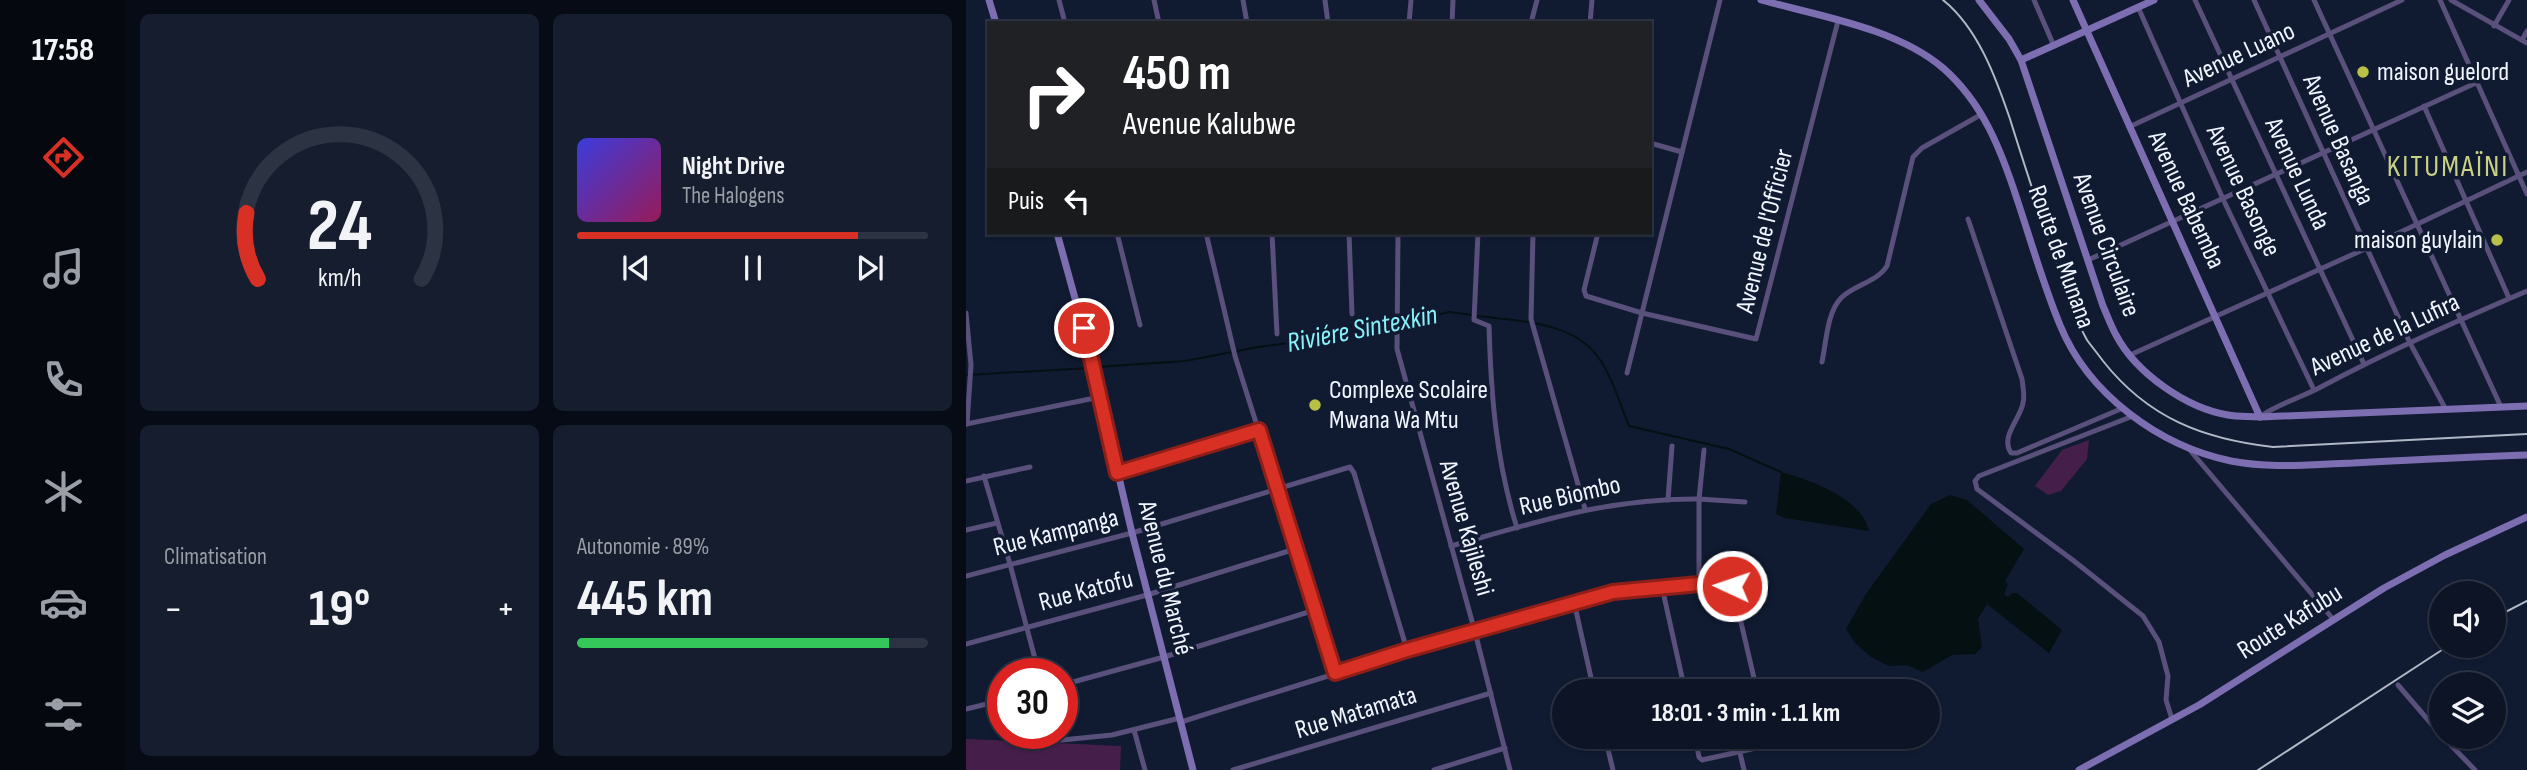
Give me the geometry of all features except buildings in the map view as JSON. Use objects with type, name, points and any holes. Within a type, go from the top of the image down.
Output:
[{"type":"street","points":[[989,0],[995,21]]},
{"type":"street","points":[[1059,0],[1064,21]]},
{"type":"street","points":[[1154,0],[1159,21]]},
{"type":"street","points":[[1243,0],[1247,21]]},
{"type":"street","points":[[1325,0],[1328,21]]},
{"type":"street","points":[[1409,21],[1411,0]]},
{"type":"street","points":[[1452,0],[1452,21]]},
{"type":"street","points":[[1532,21],[1537,0]]},
{"type":"street","points":[[1590,21],[1592,0]]},
{"type":"street","points":[[1627,373],[1720,0]]},
{"type":"street","name":"Route de Munana","points":[[1761,0],[1838,20],[1915,48],[1962,86],[1992,132],[2060,326],[2077,356],[2096,381],[2123,408],[2168,438],[2230,461],[2269,465],[2527,455]]},
{"type":"street","name":"Avenue Circulaire","points":[[1979,0],[2009,39],[2021,60],[2103,306],[2116,336],[2130,355],[2161,384],[2186,401],[2228,415],[2260,417],[2527,406]]},
{"type":"street","points":[[2034,0],[2054,46]]},
{"type":"street","name":"Avenue Babemba","points":[[2073,0],[2260,417]]},
{"type":"street","points":[[2021,60],[2154,0]]},
{"type":"street","name":"Avenue Lunda","points":[[2195,0],[2364,364]]},
{"type":"street","name":"Avenue Basanga","points":[[2254,0],[2410,343],[2445,408]]},
{"type":"street","points":[[2315,0],[2501,407]]},
{"type":"street","name":"Avenue Luano","points":[[2129,127],[2402,0]]},
{"type":"street","points":[[2440,0],[2527,194]]},
{"type":"street","points":[[2451,0],[2524,42],[2527,31]]},
{"type":"street","points":[[2494,26],[2509,0]]},
{"type":"street","name":"Avenue Basonge","points":[[2138,7],[2223,200],[2314,390]]},
{"type":"street","name":"Avenue de l'Officier","points":[[1598,235],[1584,294],[1642,313],[1753,340],[1758,337],[1838,20]]},
{"type":"street","points":[[2088,260],[2478,82]]},
{"type":"street","points":[[2424,106],[2509,298]]},
{"type":"street","points":[[1822,362],[1837,302],[1846,293],[1882,272],[1886,266],[1913,157],[1922,148],[1982,114]]},
{"type":"street","points":[[1652,144],[1682,152]]},
{"type":"street","points":[[2130,355],[2527,173]]},
{"type":"street","points":[[1968,219],[2022,379],[2023,405],[2009,434],[2008,448],[2011,453],[2017,453],[2123,408]]},
{"type":"street","name":"Avenue du Marché","points":[[1058,235],[1078,307],[1147,596],[1194,770]]},
{"type":"street","points":[[1118,235],[1140,325]]},
{"type":"street","points":[[1206,235],[1235,356],[1335,673]]},
{"type":"street","points":[[1272,235],[1277,334]]},
{"type":"street","points":[[1349,235],[1352,314]]},
{"type":"street","name":"Avenue Kajileshi","points":[[1398,235],[1397,349],[1510,770]]},
{"type":"street","points":[[1478,235],[1474,320],[1478,324],[1487,323],[1489,326],[1494,426],[1508,498],[1517,528]]},
{"type":"street","points":[[1532,235],[1531,319],[1585,509]]},
{"type":"street","name":"Avenue de la Lufira","points":[[2260,417],[2364,364],[2527,290]]},
{"type":"street","points":[[966,313],[971,358],[966,424],[1100,397]]},
{"type":"street","points":[[2133,416],[1979,476],[1975,481],[1977,489],[2143,616],[2159,642],[2168,676],[2166,700],[2172,719]]},
{"type":"street","points":[[1117,473],[1259,430]]},
{"type":"street","points":[[1668,500],[1672,446]]},
{"type":"street","points":[[2187,447],[2333,619]]},
{"type":"street","points":[[1699,584],[1699,499],[1704,450]]},
{"type":"street","points":[[966,481],[1030,467]]},
{"type":"street","name":"Rue Kampanga","points":[[966,576],[1132,533],[1348,467],[1353,473],[1407,650]]},
{"type":"street","points":[[984,476],[1035,658]]},
{"type":"street","name":"Rue Biombo","points":[[1451,546],[1585,509],[1630,501],[1699,499],[1745,502]]},
{"type":"street","name":"Route Kafubu","points":[[2079,770],[2199,705],[2333,619],[2445,555],[2527,517]]},
{"type":"street","points":[[966,530],[997,523]]},
{"type":"street","name":"Rue Katofu","points":[[966,644],[1147,596],[1295,548]]},
{"type":"street","points":[[1078,738],[1180,720],[1574,602],[1613,592],[1662,587],[1728,584],[1735,591],[1754,679]]},
{"type":"street","points":[[1662,587],[1682,679]]},
{"type":"street","points":[[1574,602],[1591,679]]},
{"type":"street","points":[[1078,681],[1315,610]]},
{"type":"street","points":[[2398,685],[2429,721]]},
{"type":"street","name":"Rue Matamata","points":[[1233,770],[1491,693]]},
{"type":"street","points":[[966,709],[987,704]]},
{"type":"street","points":[[1134,730],[1145,770]]},
{"type":"street","points":[[1434,770],[1505,748]]},
{"type":"street","points":[[1608,749],[1613,770]]},
{"type":"street","points":[[1698,749],[1701,760],[1753,749]]},
{"type":"street","points":[[2455,749],[2475,770]]},
{"type":"street","points":[[1740,753],[1744,770]]},
{"type":"shaded area","points":[[2089,440],[2087,459],[2061,491],[2048,495],[2035,486],[2062,450]]},
{"type":"shaded area","points":[[1781,472],[1820,485],[1846,500],[1864,519],[1869,531],[1785,518],[1776,514]]},
{"type":"shaded area","points":[[1950,495],[1967,500],[2024,549],[2005,581],[2008,584],[2004,594],[2008,597],[2017,593],[2062,630],[2049,653],[1987,604],[1978,619],[1982,647],[1975,654],[1952,655],[1923,672],[1907,665],[1889,666],[1871,657],[1855,643],[1846,629],[1866,594],[1931,504]]},
{"type":"shaded area","points":[[966,739],[987,740],[987,749],[1078,749],[1078,744],[1121,746],[1120,770],[966,770]]},
{"type":"waterway","name":"Riviére Sintexkin","points":[[1096,367],[1185,361],[1258,347],[1322,339],[1336,330],[1375,321],[1398,324],[1449,312],[1472,315]]},
{"type":"waterway","name":"Riviére Sintexkin","points":[[1477,316],[1543,325],[1574,336],[1587,345],[1607,373],[1629,426],[1729,449],[1781,472]]},
{"type":"waterway","name":"Riviére Sintexkin","points":[[966,375],[1091,368]]},
{"type":"railway","points":[[1943,0],[1976,39],[1992,71],[2081,329],[2120,381],[2139,397],[2158,411],[2200,431],[2273,447],[2527,434]]},
{"type":"railway","points":[[2506,612],[2527,601]]},
{"type":"railway","points":[[2258,770],[2430,658]]},
{"type":"place","name":"maison guelord","points":[[2363,72]]},
{"type":"place","name":"maison guylain","points":[[2497,240]]},
{"type":"place","name":"Complexe Scolaire Mwana Wa Mtu","points":[[1315,405]]},
{"type":"district","name":"KITUMAÏNI","points":[[2448,167]]},
{"type":"route","points":[[1084,328],[1117,473],[1259,430],[1335,673],[1613,592],[1699,584],[1732,586]]}]
